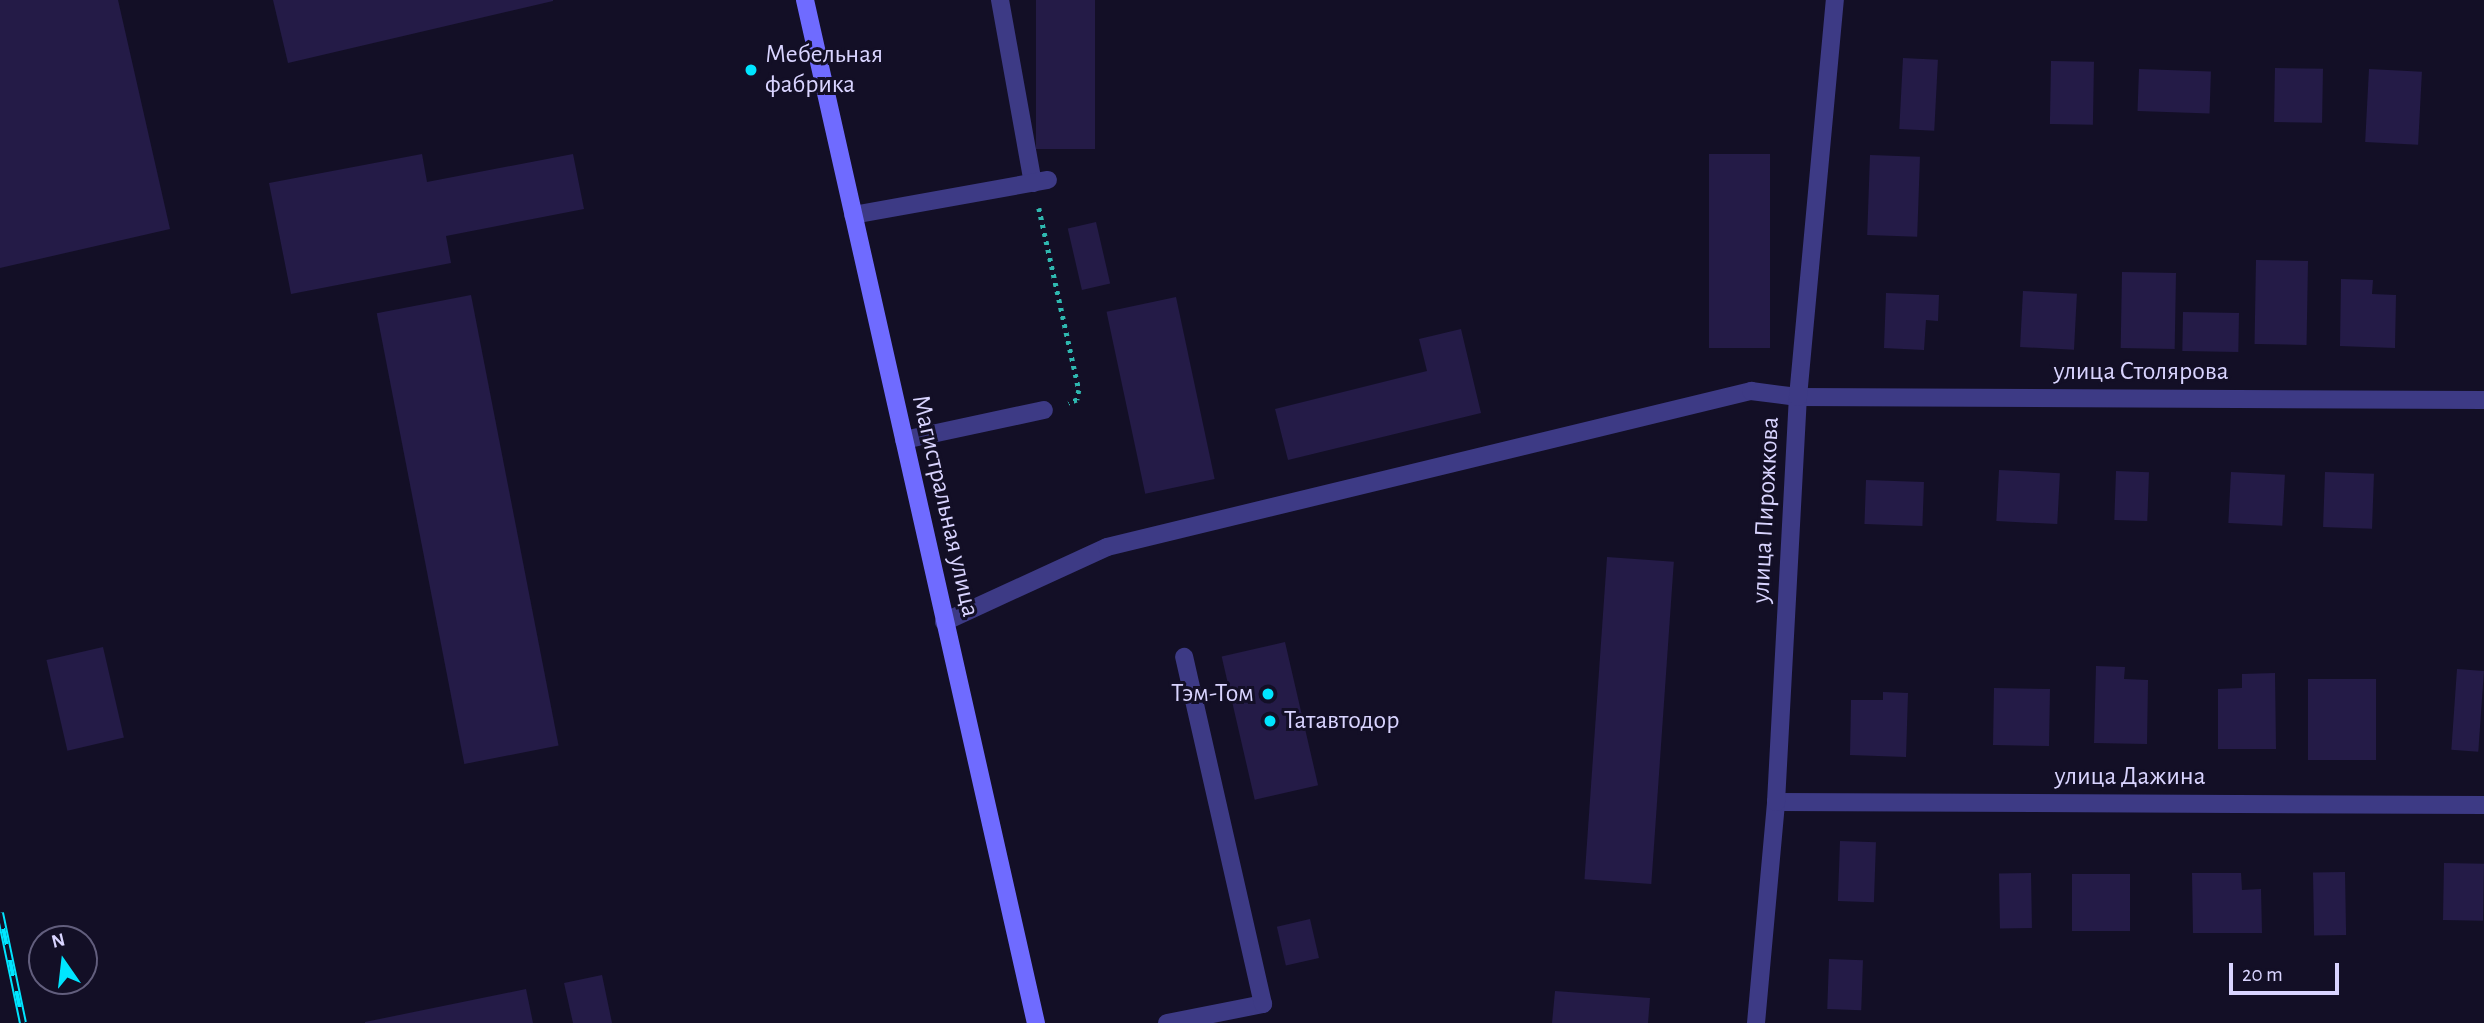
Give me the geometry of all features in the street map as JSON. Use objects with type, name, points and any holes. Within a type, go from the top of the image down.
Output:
[{"type":"main road","name":"Магистральная улица","points":[[805,0],[1036,1023]]},
{"type":"street","points":[[853,215],[1041,182],[1000,0]]},
{"type":"street","name":"улица Пирожкова","points":[[1756,1023],[1776,802],[1798,397],[1835,0]]},
{"type":"street","name":"улица Столярова","points":[[944,622],[1107,547],[1751,391],[1798,397],[2484,400]]},
{"type":"street","points":[[904,440],[1044,410]]},
{"type":"street","points":[[1167,1023],[1223,1018],[1263,1004],[1184,657]]},
{"type":"street","name":"улица Дажина","points":[[1776,802],[2484,805]]},
{"type":"path","points":[[1041,182],[1079,390],[1077,400],[1044,410]]},
{"type":"building","points":[[0,0],[118,0],[170,229],[0,268]]},
{"type":"building","points":[[273,0],[553,0],[553,1],[288,63]]},
{"type":"building","points":[[1036,0],[1095,0],[1095,149],[1036,149]]},
{"type":"building","points":[[1903,58],[1938,60],[1934,131],[1899,129]]},
{"type":"building","points":[[2051,61],[2094,62],[2093,125],[2050,124]]},
{"type":"building","points":[[2275,68],[2323,69],[2322,123],[2274,122]]},
{"type":"building","points":[[2139,69],[2211,72],[2209,113],[2138,111]]},
{"type":"building","points":[[2369,69],[2422,72],[2418,145],[2365,142]]},
{"type":"building","points":[[422,154],[427,182],[573,154],[584,209],[446,236],[451,263],[291,294],[269,183]]},
{"type":"building","points":[[1709,154],[1770,154],[1770,348],[1709,348]]},
{"type":"building","points":[[1870,155],[1920,157],[1917,237],[1867,235]]},
{"type":"building","points":[[1096,222],[1110,283],[1082,290],[1068,229]]},
{"type":"building","points":[[2256,260],[2308,261],[2307,345],[2255,344]]},
{"type":"building","points":[[2122,272],[2176,273],[2175,349],[2121,348]]},
{"type":"building","points":[[2341,279],[2373,280],[2372,294],[2396,295],[2395,348],[2340,346]]},
{"type":"building","points":[[2023,291],[2077,294],[2074,350],[2020,347]]},
{"type":"building","points":[[1886,293],[1939,295],[1938,321],[1926,320],[1924,350],[1884,348]]},
{"type":"building","points":[[471,295],[559,746],[464,764],[377,313]]},
{"type":"building","points":[[1176,297],[1215,479],[1145,494],[1107,312]]},
{"type":"building","points":[[2183,312],[2239,313],[2238,352],[2182,351]]},
{"type":"building","points":[[1461,329],[1481,413],[1288,460],[1275,409],[1427,371],[1419,339]]},
{"type":"building","points":[[1999,470],[2060,473],[2057,524],[1996,521]]},
{"type":"building","points":[[2116,471],[2149,472],[2147,521],[2114,520]]},
{"type":"building","points":[[2231,472],[2285,475],[2282,526],[2228,523]]},
{"type":"building","points":[[2325,472],[2374,474],[2372,529],[2323,527]]},
{"type":"building","points":[[1866,480],[1924,482],[1922,526],[1864,524]]},
{"type":"building","points":[[1607,557],[1674,562],[1651,884],[1584,879]]},
{"type":"building","name":"Татавтодор","points":[[1285,642],[1318,785],[1255,800],[1222,657]]},
{"type":"building","points":[[103,647],[124,738],[67,751],[46,660]]},
{"type":"building","points":[[2096,666],[2125,667],[2124,679],[2148,680],[2147,744],[2094,743]]},
{"type":"building","points":[[2457,669],[2484,671],[2478,752],[2451,750]]},
{"type":"building","points":[[2275,673],[2276,749],[2218,749],[2218,689],[2242,688],[2242,674]]},
{"type":"building","points":[[2308,679],[2376,679],[2376,760],[2308,760]]},
{"type":"building","points":[[1994,688],[2050,689],[2049,746],[1993,745]]},
{"type":"building","points":[[1883,692],[1908,693],[1906,757],[1850,755],[1851,700],[1883,700]]},
{"type":"building","points":[[1840,841],[1876,842],[1874,902],[1838,901]]},
{"type":"building","points":[[2444,863],[2484,864],[2483,921],[2443,920]]},
{"type":"building","points":[[2345,872],[2346,935],[2314,936],[2313,873]]},
{"type":"building","points":[[2031,873],[2032,928],[2000,929],[1999,874]]},
{"type":"building","points":[[2192,873],[2241,873],[2242,890],[2261,889],[2262,933],[2193,933]]},
{"type":"building","points":[[2072,874],[2130,874],[2130,931],[2072,931]]},
{"type":"building","points":[[1310,919],[1319,958],[1286,966],[1277,927]]},
{"type":"building","points":[[1829,959],[1863,960],[1861,1010],[1827,1009]]},
{"type":"building","points":[[602,975],[612,1023],[573,1023],[564,983]]},
{"type":"building","points":[[526,989],[533,1023],[365,1023],[365,1022]]},
{"type":"building","points":[[1555,991],[1650,998],[1648,1023],[1552,1023]]},
{"type":"railway","points":[[0,913],[23,1023]]},
{"type":"place","name":"Мебельная фабрика","points":[[751,70]]},
{"type":"place","name":"Тэм-Том","points":[[1268,694]]},
{"type":"place","name":"Татавтодор","points":[[1270,721]]}]
